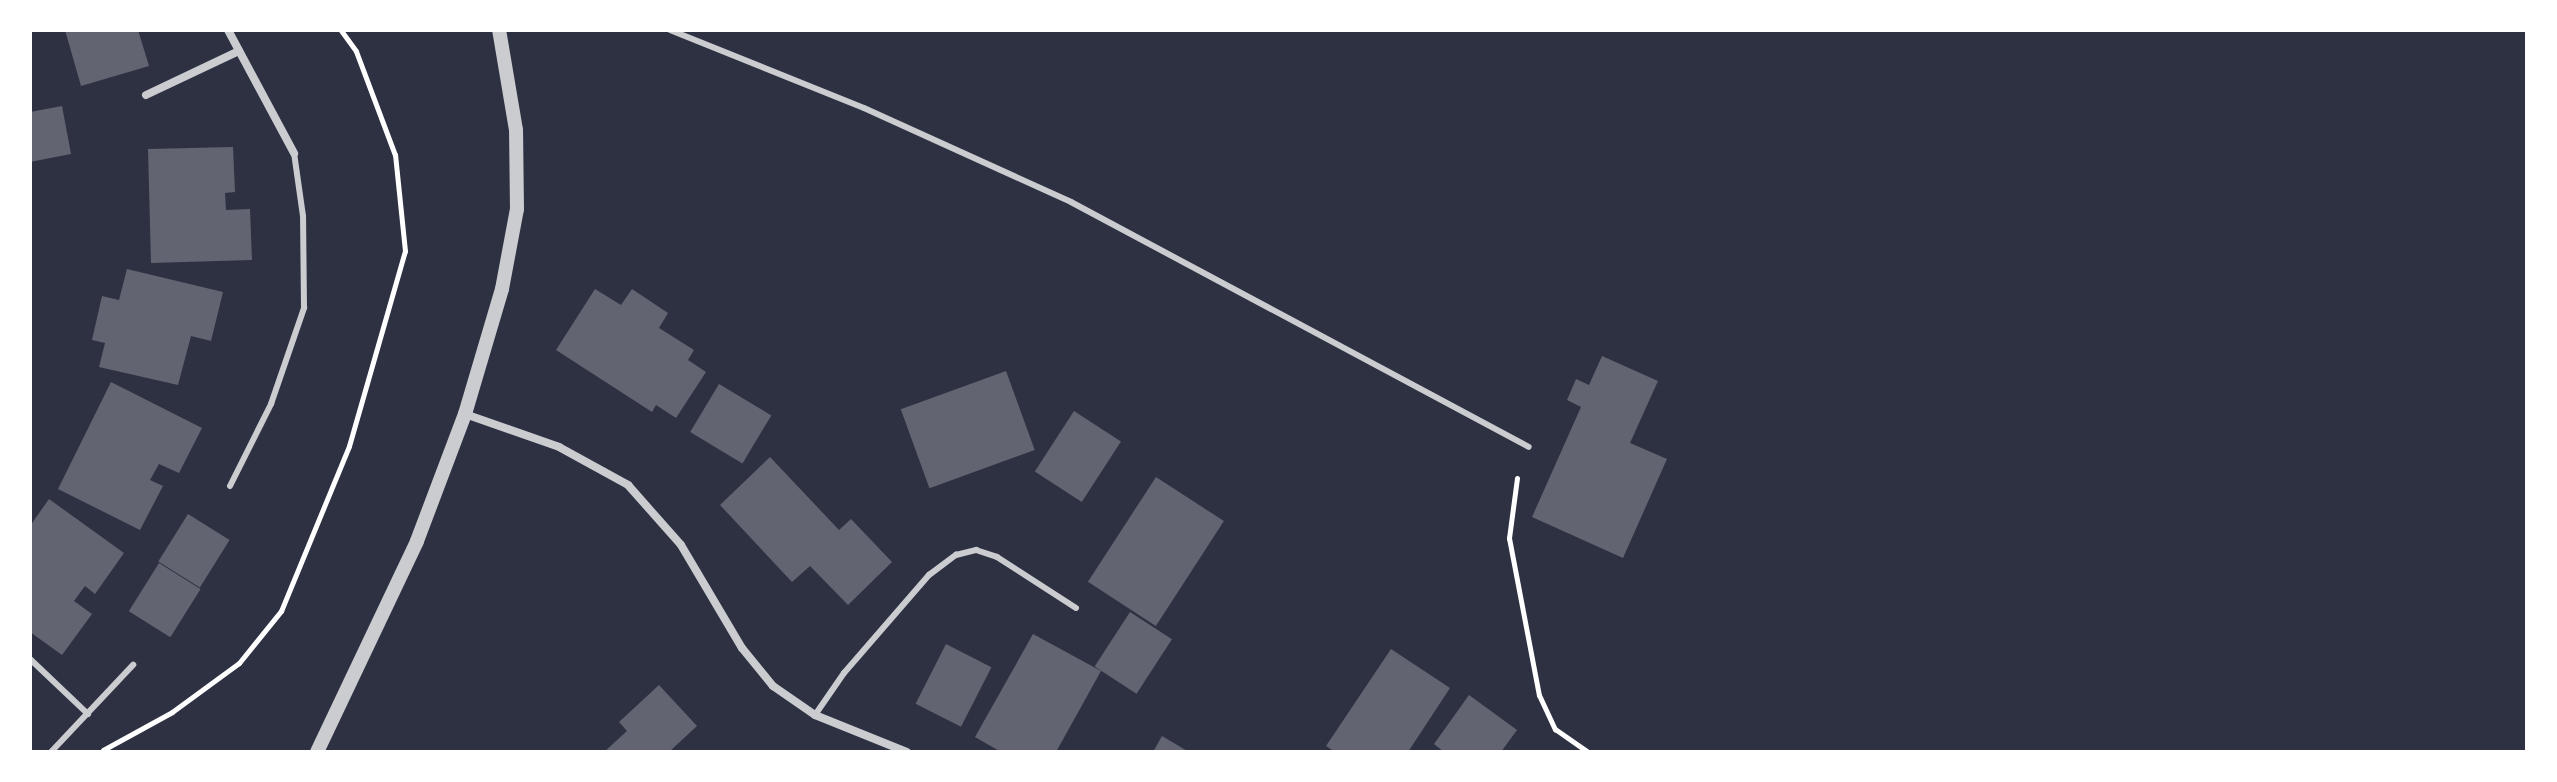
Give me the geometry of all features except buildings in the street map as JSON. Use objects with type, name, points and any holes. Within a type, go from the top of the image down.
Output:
[{"type":"street","points":[[228,30],[294,153]]},
{"type":"street","points":[[317,752],[405,569],[465,414],[502,289],[517,209],[516,130],[499,30]]},
{"type":"street","points":[[146,95],[239,51]]},
{"type":"street","points":[[465,414],[584,458],[628,485],[681,545],[758,670],[815,715],[907,752]]},
{"type":"lane","points":[[670,30],[849,102],[1071,202],[1529,447]]},
{"type":"lane","points":[[230,486],[271,404],[304,308],[303,216],[294,153]]},
{"type":"lane","points":[[815,715],[844,673],[912,594],[956,555],[976,550],[997,557],[1076,608]]},
{"type":"lane","points":[[30,659],[88,714]]},
{"type":"lane","points":[[51,752],[133,665]]},
{"type":"path","points":[[100,752],[172,712],[239,663],[281,611],[349,446],[405,251],[395,155],[356,51],[341,30]]},
{"type":"path","points":[[1529,447],[1510,506],[1512,553],[1548,721],[1588,752]]}]
